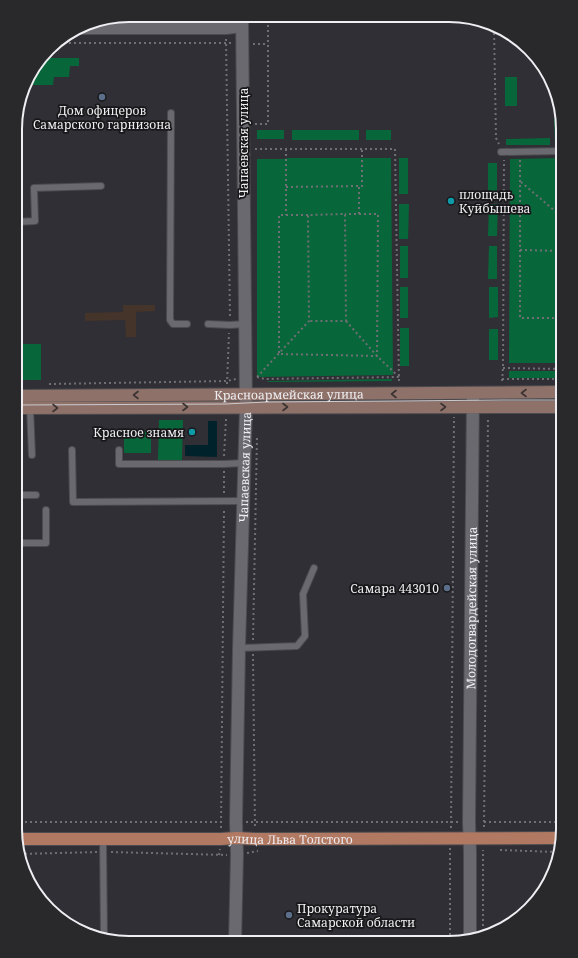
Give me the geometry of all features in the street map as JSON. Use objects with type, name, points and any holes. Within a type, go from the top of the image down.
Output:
[{"type":"main road","name":"Красноармейская улица","points":[[22,396],[556,392]]},
{"type":"main road","name":"Красноармейская улица","points":[[22,408],[556,407]]},
{"type":"main road","name":"улица Льва Толстого","points":[[23,839],[237,838],[256,845],[470,838],[556,838]]},
{"type":"street","points":[[94,28],[226,28],[240,22]]},
{"type":"street","name":"Чапаевская улица","points":[[235,936],[239,648],[246,407],[245,394],[251,378],[245,324],[242,22]]},
{"type":"street","name":"Молодогвардейская улица","points":[[470,934],[469,822],[473,393]]},
{"type":"lane","points":[[171,113],[170,320],[173,324],[187,324]]},
{"type":"lane","points":[[501,152],[556,151]]},
{"type":"lane","points":[[22,222],[35,222],[34,188],[101,186]]},
{"type":"lane","points":[[208,324],[245,324]]},
{"type":"lane","points":[[30,408],[32,455]]},
{"type":"lane","points":[[72,450],[72,502],[243,501]]},
{"type":"lane","points":[[119,450],[119,464],[244,463]]},
{"type":"lane","points":[[22,495],[36,495]]},
{"type":"lane","points":[[22,543],[46,543],[46,510]]},
{"type":"lane","points":[[239,648],[297,646],[305,636],[303,594],[314,568]]},
{"type":"lane","points":[[103,839],[104,933]]},
{"type":"path","points":[[255,130],[255,124],[268,124],[268,22]]},
{"type":"path","points":[[494,32],[496,138],[504,157],[502,376]]},
{"type":"path","points":[[64,44],[226,43],[230,325],[227,380]]},
{"type":"path","points":[[254,143],[254,149],[395,149],[399,377]]},
{"type":"path","points":[[286,149],[286,215]]},
{"type":"path","points":[[286,187],[362,186],[362,149]]},
{"type":"path","points":[[520,157],[520,318],[556,318]]},
{"type":"path","points":[[521,181],[556,212]]},
{"type":"path","points":[[359,186],[359,214]]},
{"type":"path","points":[[345,214],[346,321],[377,356],[399,377]]},
{"type":"path","points":[[279,354],[278,215],[378,214],[377,356]]},
{"type":"path","points":[[251,378],[279,354],[309,321],[308,215]]},
{"type":"path","points":[[520,250],[556,251]]},
{"type":"path","points":[[309,321],[346,321]]},
{"type":"path","points":[[279,354],[377,356]]},
{"type":"path","points":[[503,368],[556,369]]},
{"type":"path","points":[[251,378],[257,370]]},
{"type":"path","points":[[47,384],[227,380],[251,378],[399,377]]},
{"type":"path","points":[[502,379],[556,379]]},
{"type":"path","points":[[488,412],[484,822],[556,822]]},
{"type":"path","points":[[451,828],[454,415]]},
{"type":"path","points":[[219,855],[222,814],[224,464],[226,419]]},
{"type":"path","points":[[256,845],[253,648],[257,433]]},
{"type":"path","points":[[450,850],[450,936]]},
{"type":"path","points":[[483,850],[483,930]]},
{"type":"path","points":[[498,850],[553,852]]},
{"type":"shaded area","points":[[123,305],[155,305],[155,311],[136,312],[136,337],[126,337],[125,320],[85,321],[85,313],[123,312]]},
{"type":"green space","points":[[49,58],[79,58],[79,66],[70,66],[69,77],[54,77],[53,85],[31,85],[36,75]]},
{"type":"green space","points":[[505,77],[517,77],[517,106],[505,106]]},
{"type":"green space","points":[[554,119],[555,119],[556,145],[555,145]]},
{"type":"green space","points":[[257,130],[284,130],[284,139],[257,139]]},
{"type":"green space","points":[[292,130],[359,130],[359,140],[292,140]]},
{"type":"green space","points":[[366,130],[391,130],[391,140],[366,140]]},
{"type":"green space","points":[[550,138],[550,145],[506,145],[506,139]]},
{"type":"green space","points":[[391,158],[393,375],[257,377],[257,159]]},
{"type":"green space","points":[[399,158],[408,158],[408,194],[399,194]]},
{"type":"green space","points":[[556,158],[556,363],[509,363],[510,159]]},
{"type":"green space","points":[[488,163],[497,163],[497,195],[488,195]]},
{"type":"green space","points":[[399,204],[409,204],[408,239],[399,239]]},
{"type":"green space","points":[[489,204],[498,204],[497,236],[488,236]]},
{"type":"green space","points":[[400,246],[408,246],[408,278],[400,278]]},
{"type":"green space","points":[[489,246],[497,246],[497,279],[488,279]]},
{"type":"green space","points":[[400,287],[408,287],[408,318],[400,318]]},
{"type":"green space","points":[[489,287],[498,287],[498,317],[489,318]]},
{"type":"green space","points":[[400,328],[409,328],[409,366],[400,366]]},
{"type":"green space","points":[[489,329],[498,329],[498,360],[489,360]]},
{"type":"green space","points":[[22,344],[41,344],[41,380],[22,380]]},
{"type":"green space","points":[[509,371],[556,371],[556,378],[509,378]]},
{"type":"green space","points":[[392,379],[392,381],[268,382],[268,381]]},
{"type":"green space","points":[[159,420],[183,420],[182,460],[158,460]]},
{"type":"green space","points":[[124,431],[151,431],[151,453],[124,453]]},
{"type":"water","points":[[208,421],[217,421],[217,457],[185,456],[185,445],[208,445]]},
{"type":"tram line","points":[[22,405],[556,400]]},
{"type":"place","name":"Дом офицеров Самарского гарнизона","points":[[102,97]]},
{"type":"place","name":"площадь Куйбышева","points":[[451,201]]},
{"type":"place","name":"Красное знамя","points":[[192,432]]},
{"type":"place","name":"Самара 443010","points":[[447,588]]},
{"type":"place","name":"Прокуратура Самарской области","points":[[289,915]]}]
